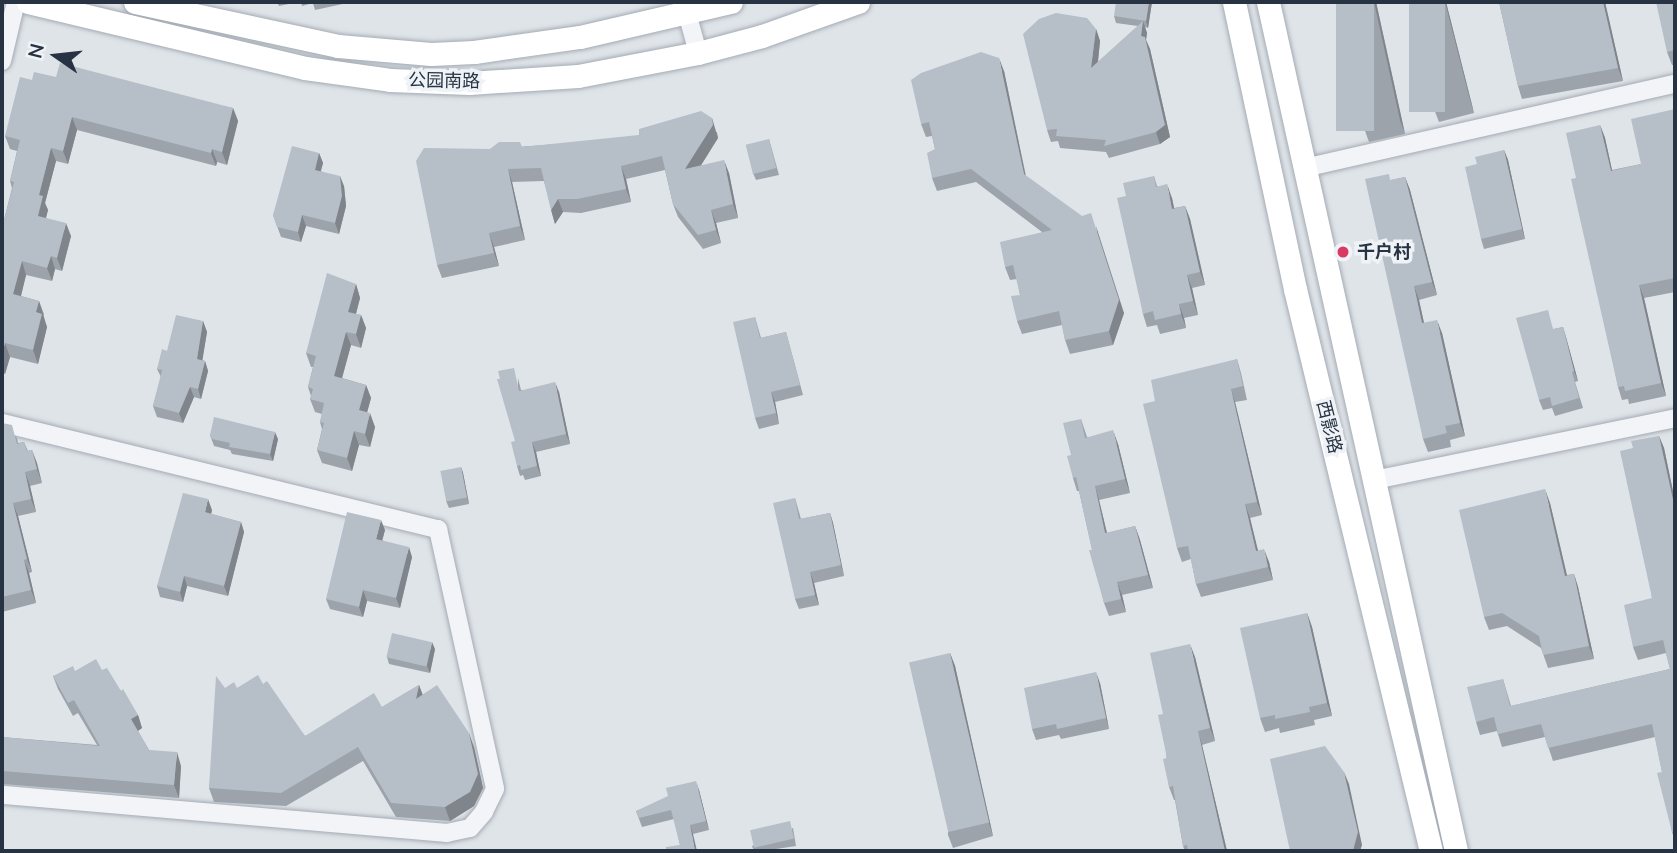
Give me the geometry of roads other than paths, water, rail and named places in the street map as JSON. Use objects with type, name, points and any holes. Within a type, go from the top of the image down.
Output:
[{"type":"main road","name":"公园南路","points":[[28,2],[264,60],[390,80],[469,83],[544,79],[618,69],[698,53],[762,36],[859,2]]},
{"type":"main road","name":"公园南路","points":[[135,2],[338,46],[431,54],[474,52],[580,37],[686,7],[731,2]]},
{"type":"main road","name":"西影路","points":[[1234,2],[1295,289],[1431,851]]},
{"type":"main road","name":"西影路","points":[[1268,2],[1456,851]]},
{"type":"street","points":[[2,61],[16,2]]},
{"type":"street","points":[[686,7],[698,53]]},
{"type":"street","points":[[1304,167],[1675,84]]},
{"type":"street","points":[[1374,480],[1675,418]]},
{"type":"street","points":[[2,423],[438,529],[495,789],[484,812],[470,828],[447,833],[2,795]]},
{"type":"place","name":"千户村","points":[[1343,252]]}]
